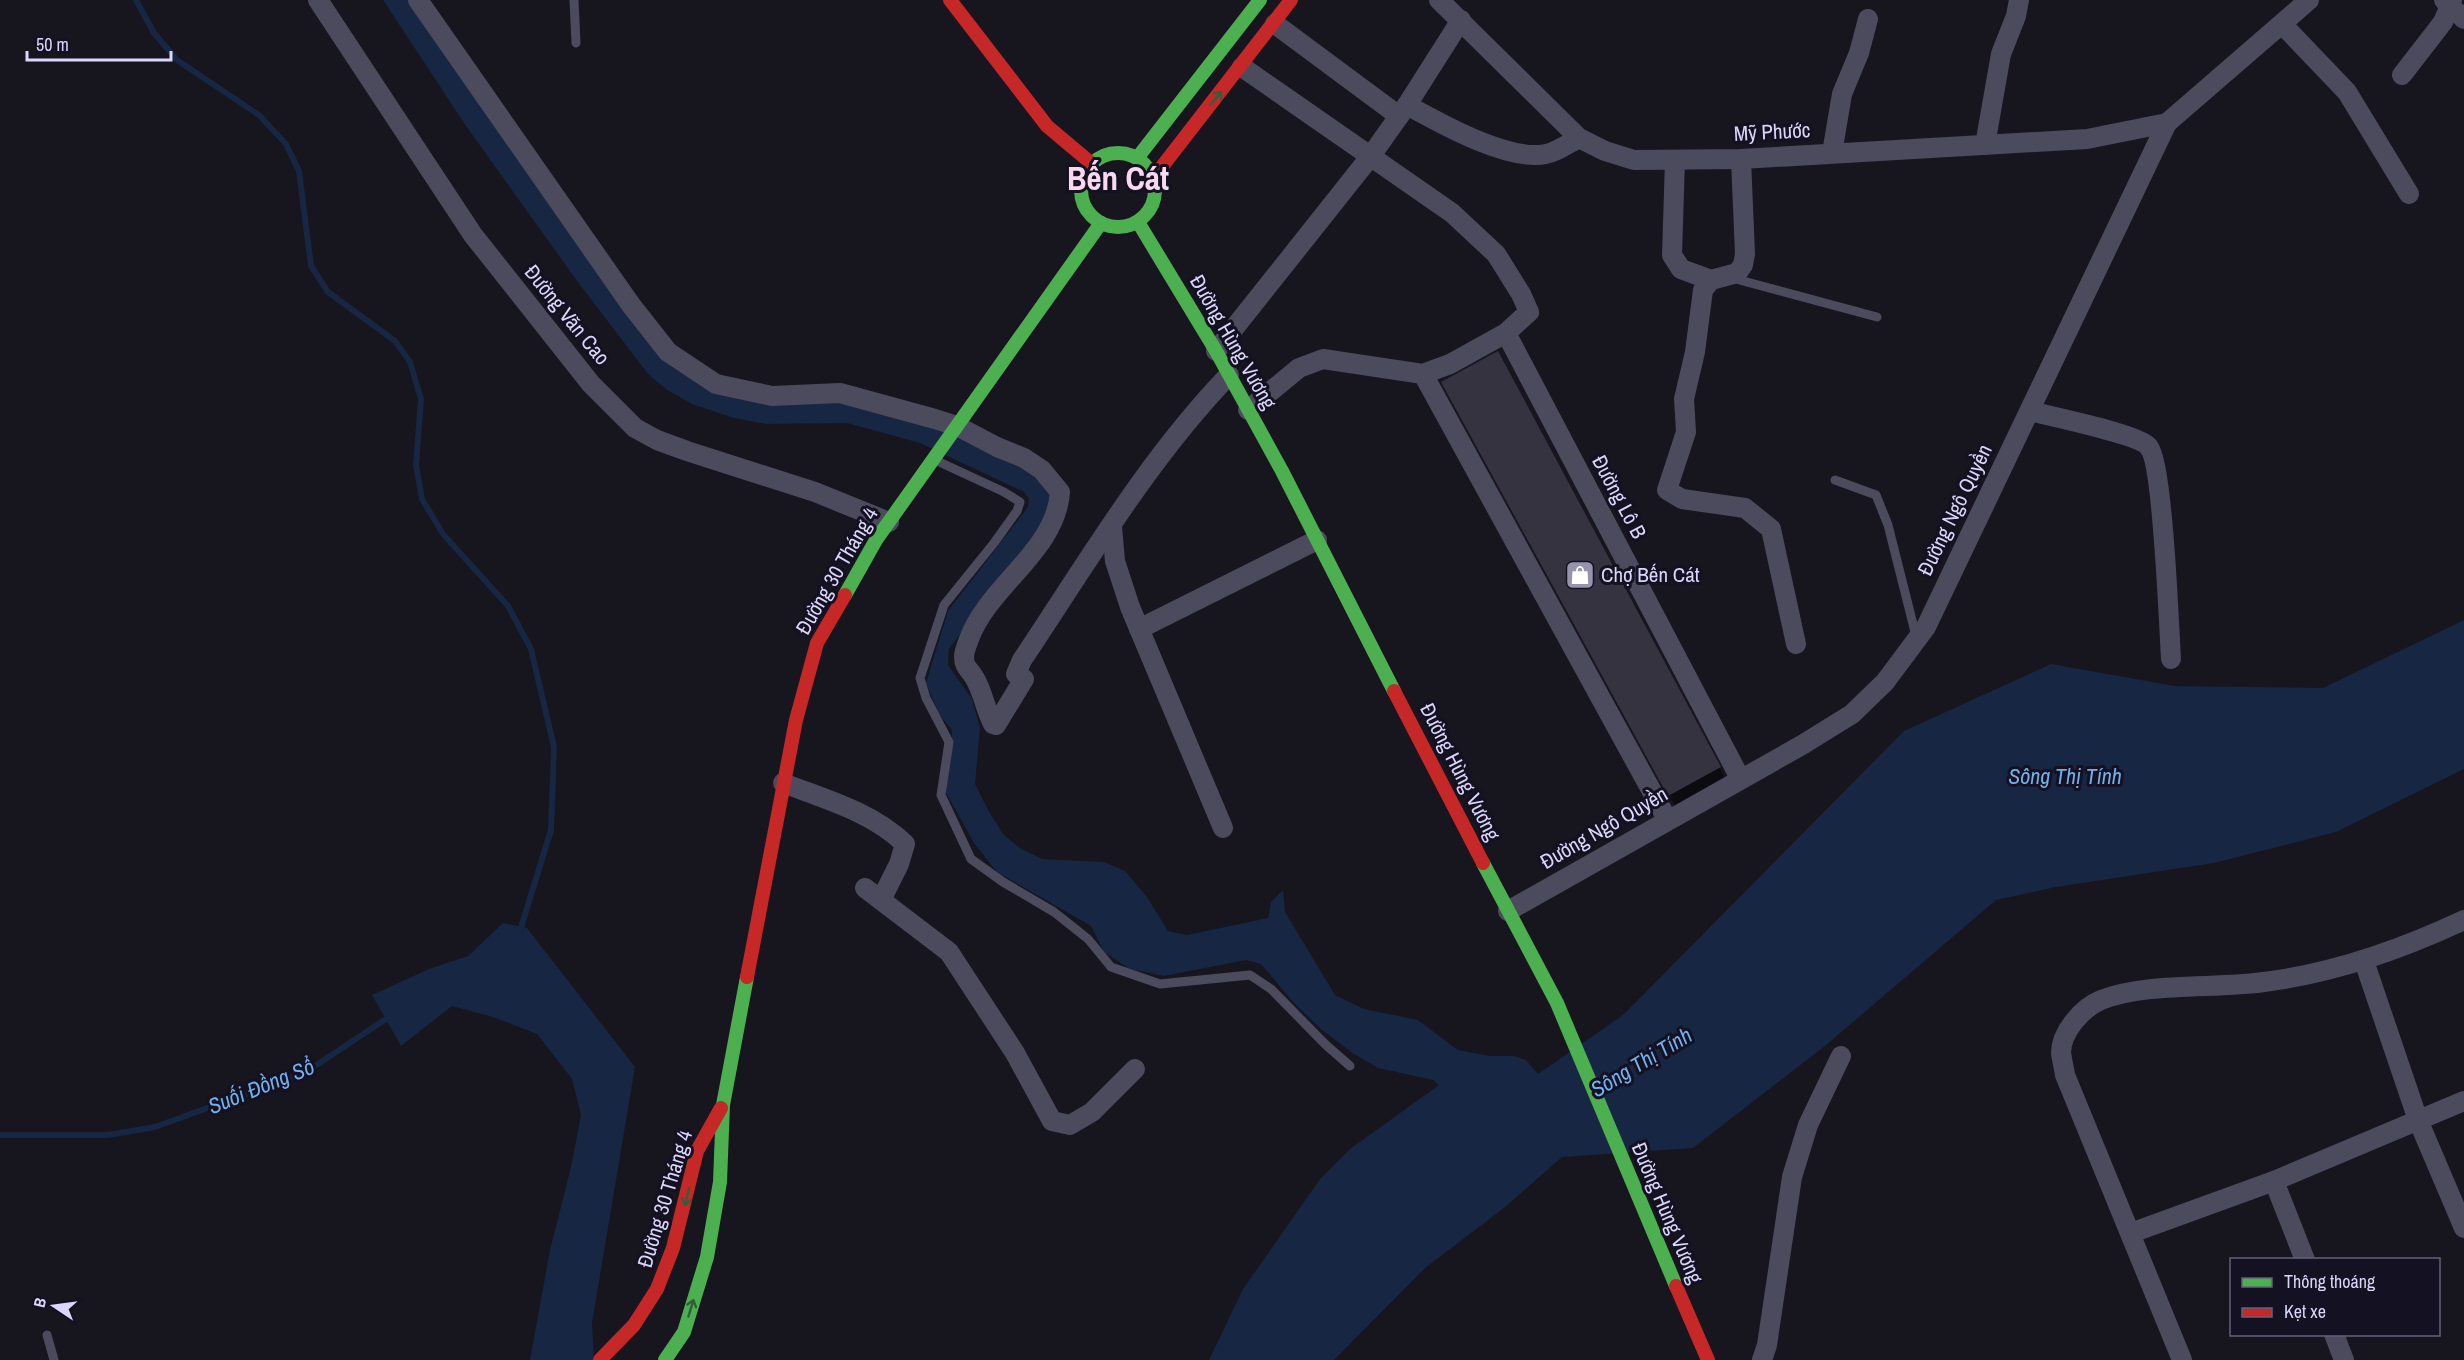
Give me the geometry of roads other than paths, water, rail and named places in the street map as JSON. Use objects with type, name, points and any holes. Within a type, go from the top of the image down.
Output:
[{"type":"main road","points":[[950,0],[1047,126],[1092,164]]},
{"type":"main road","points":[[1138,157],[1260,0]]},
{"type":"main road","points":[[1154,177],[1242,67],[1291,0]]},
{"type":"main road","points":[[1171,114],[1189,131]]},
{"type":"main road","points":[[1113,152],[1138,157],[1154,177],[1156,189],[1154,202],[1147,214],[1138,222],[1126,227],[1113,227],[1101,223],[1092,216],[1081,196],[1085,173],[1102,156],[1113,152]]},
{"type":"main road","name":"Đường Hùng Vương","points":[[1138,222],[1216,351],[1248,410],[1557,1003],[1708,1360]]},
{"type":"main road","name":"Đường 30 Tháng 4","points":[[665,1360],[684,1332],[707,1257],[720,1182],[723,1105],[783,783],[796,720],[817,643],[876,540],[1101,223]]},
{"type":"main road","name":"Đường 30 Tháng 4","points":[[604,1357],[635,1325],[647,1309],[660,1284],[670,1258],[699,1145],[723,1105]]},
{"type":"street","name":"Đường Văn Cao","points":[[318,0],[473,235],[591,384],[635,428],[657,440],[815,492],[889,522]]},
{"type":"street","points":[[418,0],[631,305],[668,352],[707,379],[731,388],[772,396],[840,393],[956,427],[1024,458],[1042,470],[1060,492],[1059,505],[1051,526],[990,601],[972,631],[963,654],[965,668],[973,676],[993,724],[996,725],[1024,679],[1016,674],[1022,660],[1193,413],[1229,375]]},
{"type":"street","name":"Mỹ Phước","points":[[1439,0],[1579,138],[1605,151],[1634,160],[1741,159],[2086,139],[2167,123]]},
{"type":"street","points":[[1985,145],[2001,54],[2016,16],[2019,0]]},
{"type":"street","name":"Đường Ngô Quyền","points":[[1508,911],[1667,819],[1802,745],[1852,714],[1885,682],[1926,627],[2167,123],[2309,0]]},
{"type":"street","points":[[2402,75],[2453,6]]},
{"type":"street","points":[[1832,153],[1842,94],[1859,53],[1868,19]]},
{"type":"street","points":[[1216,351],[1370,157],[1403,111],[1461,20]]},
{"type":"street","points":[[1275,24],[1403,111],[1518,154],[1547,154],[1579,138]]},
{"type":"street","points":[[2282,24],[2347,92],[2409,194]]},
{"type":"street","points":[[1242,67],[1452,213],[1496,254],[1521,294],[1529,312],[1506,333],[1450,364],[1423,374],[1323,358],[1299,368],[1248,410]]},
{"type":"street","points":[[1675,159],[1672,255],[1682,268],[1717,278]]},
{"type":"street","points":[[1741,159],[1745,254],[1741,269],[1737,273],[1717,278],[1703,290],[1695,352],[1684,399],[1686,432],[1667,490],[1682,499],[1745,508],[1771,529],[1796,644]]},
{"type":"street","name":"Đường Lô B","points":[[1506,333],[1740,778]]},
{"type":"street","points":[[1423,374],[1667,819]]},
{"type":"street","points":[[2030,411],[2132,437],[2149,446],[2154,456],[2162,523],[2171,659]]},
{"type":"street","points":[[1112,527],[1115,561],[1139,629],[1223,828]]},
{"type":"street","points":[[1139,629],[1317,540]]},
{"type":"street","points":[[783,783],[850,809],[893,833],[905,844],[899,864],[873,894],[949,952],[1015,1053],[1052,1120],[1070,1125],[1092,1112],[1135,1069]]},
{"type":"street","points":[[2182,1360],[2065,1075],[2061,1050],[2069,1028],[2081,1013],[2100,1000],[2127,994],[2264,982],[2364,961],[2412,944],[2464,920]]},
{"type":"street","points":[[2364,961],[2418,1120],[2464,1228]]},
{"type":"street","points":[[1762,1360],[1767,1345],[1792,1177],[1808,1125],[1841,1056]]},
{"type":"street","points":[[2131,1233],[2274,1181],[2464,1101]]},
{"type":"street","points":[[2274,1181],[2304,1258]]},
{"type":"street","points":[[2334,1336],[2344,1360]]},
{"type":"lane","points":[[574,0],[576,43]]},
{"type":"lane","points":[[1717,278],[1877,317]]},
{"type":"lane","points":[[935,457],[1020,502],[1017,511],[994,543],[944,605],[920,678],[926,698],[949,742],[941,795],[971,859],[1003,882],[1054,912],[1080,932],[1111,967],[1160,984],[1250,975],[1271,989],[1350,1066]]},
{"type":"lane","points":[[1835,480],[1876,495],[1888,525],[1917,639]]},
{"type":"lane","points":[[47,1335],[54,1360]]},
{"type":"water","name":"Sông Thị Tính","points":[[383,0],[413,0],[688,373],[828,397],[922,420],[1029,468],[1050,493],[1050,508],[1042,525],[949,649],[948,665],[972,699],[980,728],[975,784],[1003,834],[1021,849],[1043,859],[1104,862],[1125,871],[1147,897],[1168,931],[1187,935],[1268,918],[1271,902],[1283,890],[1285,912],[1335,995],[1364,1009],[1418,1020],[1458,1050],[1490,1056],[1514,1056],[1526,1060],[1538,1074],[1623,1015],[1904,731],[2051,664],[2175,686],[2323,688],[2464,620],[2464,769],[2336,832],[2214,863],[2056,887],[1996,900],[1825,1046],[1693,1148],[1562,1157],[1504,1208],[1425,1268],[1334,1360],[1209,1360],[1243,1289],[1320,1179],[1350,1149],[1439,1085],[1433,1080],[1378,1068],[1354,1054],[1322,1030],[1293,1002],[1261,964],[1246,960],[1164,976],[1130,969],[1104,952],[1091,926],[997,872],[974,843],[945,791],[952,730],[939,714],[926,683],[948,611],[1028,507],[1029,499],[1024,492],[920,443],[847,423],[766,424],[734,418],[692,404],[667,390],[648,374],[577,281],[466,126]]},
{"type":"water","points":[[503,923],[527,928],[635,1067],[592,1323],[594,1360],[530,1360],[550,1250],[571,1167],[581,1115],[572,1079],[537,1034],[493,1017],[452,1006],[401,1046],[372,995],[429,969],[468,956]]},
{"type":"waterway","points":[[136,0],[154,33],[177,60],[259,115],[286,144],[299,171],[311,266],[328,292],[395,341],[410,362],[421,399],[416,465],[422,499],[443,534],[508,606],[531,649],[554,747],[551,830],[519,934]]},
{"type":"waterway","name":"Suối Đồng Sổ","points":[[0,1135],[108,1135],[155,1127],[306,1072],[392,1015]]},
{"type":"place","name":"Chợ Bến Cát","points":[[1580,575]]},
{"type":"district","name":"Bến Cát","points":[[1118,178]]}]
